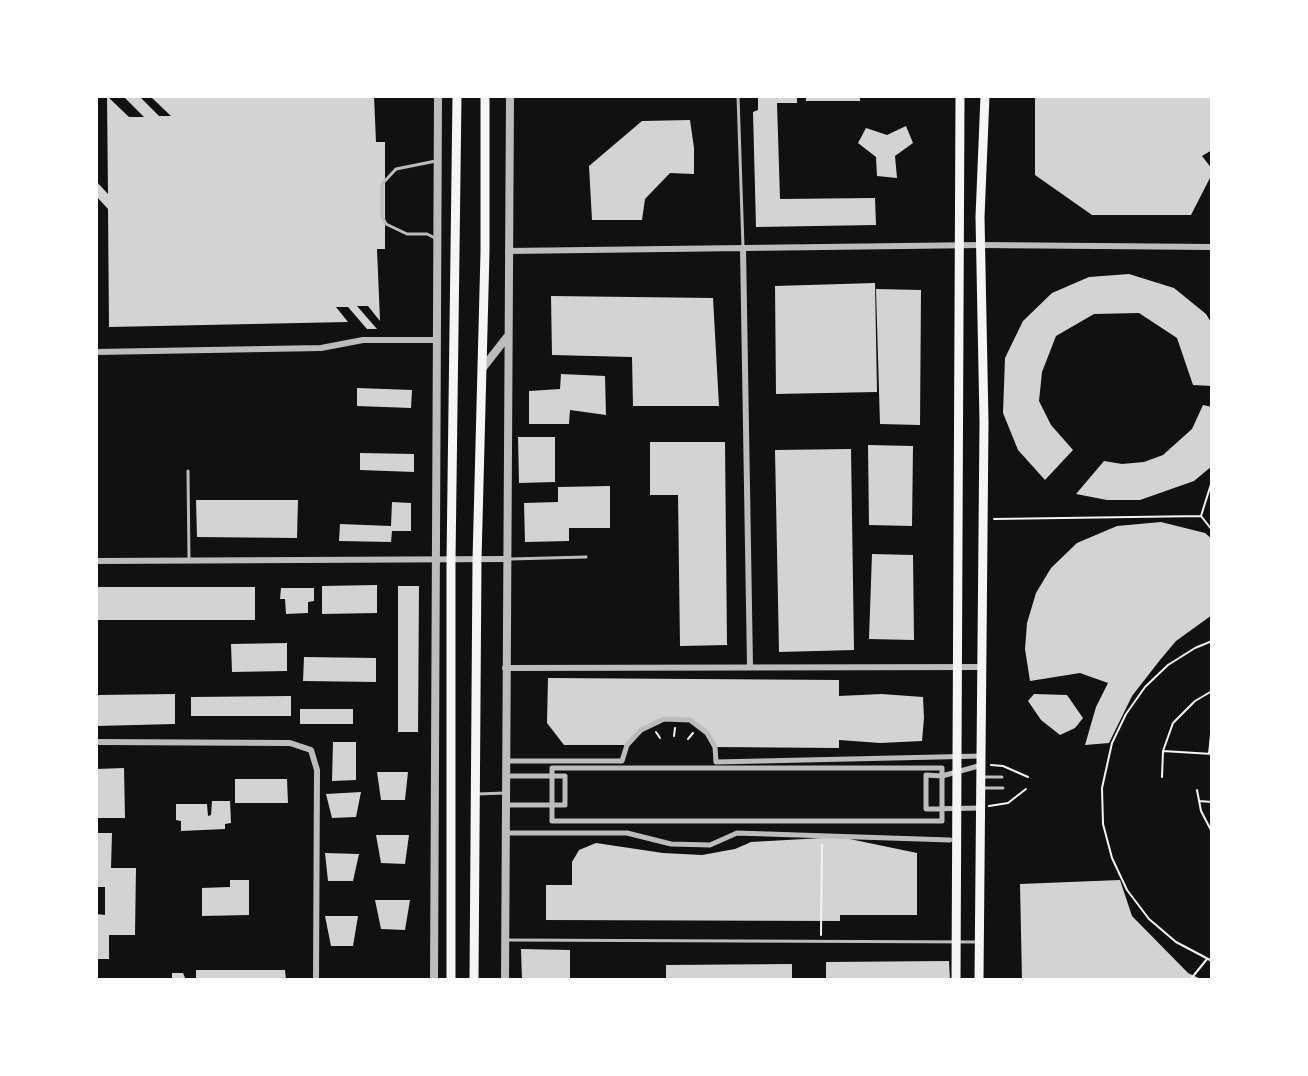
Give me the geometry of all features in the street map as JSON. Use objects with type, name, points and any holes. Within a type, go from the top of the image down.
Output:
[{"type":"main road","points":[[451,980],[451,561],[457,96]]},
{"type":"main road","points":[[474,980],[477,560],[485,96]]},
{"type":"main road","points":[[956,980],[960,96]]},
{"type":"main road","points":[[979,980],[983,667],[981,245],[985,96]]},
{"type":"street","points":[[434,980],[438,96]]},
{"type":"street","points":[[505,980],[510,96]]},
{"type":"street","points":[[508,251],[959,245],[1212,247]]},
{"type":"street","points":[[743,248],[750,666]]},
{"type":"street","points":[[482,369],[507,337]]},
{"type":"street","points":[[96,352],[321,348],[363,340],[436,340]]},
{"type":"street","points":[[96,561],[506,559]]},
{"type":"street","points":[[505,668],[983,667]]},
{"type":"street","points":[[505,761],[622,761],[627,745],[641,730],[664,719],[690,720],[707,733],[715,747],[716,762],[957,757],[982,760]]},
{"type":"street","points":[[96,742],[290,743],[311,750],[317,770],[316,980]]},
{"type":"street","points":[[982,760],[957,772],[942,776],[926,775],[926,809],[982,808]]},
{"type":"street","points":[[552,768],[942,768],[942,821],[552,821],[552,776],[552,768]]},
{"type":"street","points":[[505,776],[565,776],[565,795],[565,805],[505,805]]},
{"type":"street","points":[[505,833],[627,833],[670,844],[710,845],[737,833],[950,840]]},
{"type":"lane","points":[[738,96],[743,248]]},
{"type":"lane","points":[[437,160],[396,169],[382,184],[382,216],[386,224],[407,234],[427,234],[437,239]]},
{"type":"lane","points":[[188,471],[189,561]]},
{"type":"lane","points":[[506,559],[586,557]]},
{"type":"lane","points":[[982,777],[1002,777]]},
{"type":"lane","points":[[982,788],[1003,789]]},
{"type":"lane","points":[[475,794],[505,793]]},
{"type":"lane","points":[[504,940],[981,942]]},
{"type":"path","points":[[1201,516],[1212,481]]},
{"type":"path","points":[[983,519],[1201,516]]},
{"type":"path","points":[[1201,516],[1212,530]]},
{"type":"path","points":[[1212,641],[1168,665],[1144,687],[1126,714],[1112,743],[1102,789],[1103,824],[1109,847],[1127,891],[1149,919],[1167,934],[1212,961]]},
{"type":"path","points":[[1162,777],[1163,751],[1173,723],[1195,701],[1212,691]]},
{"type":"path","points":[[1163,751],[1210,754],[1212,724]]},
{"type":"path","points":[[982,760],[1003,765],[1028,777]]},
{"type":"path","points":[[982,808],[1008,803],[1026,789]]},
{"type":"path","points":[[1197,790],[1207,825],[1212,832]]},
{"type":"path","points":[[1199,801],[1212,802]]},
{"type":"path","points":[[821,941],[822,836]]},
{"type":"path","points":[[1190,980],[1207,959]]},
{"type":"building","points":[[107,96],[129,117],[144,117],[123,96],[139,96],[159,116],[171,116],[150,96],[374,96],[376,142],[385,142],[385,249],[377,249],[380,321],[368,306],[357,306],[377,329],[367,329],[348,307],[336,307],[348,322],[109,327],[108,209],[96,196],[96,181],[108,194]]},
{"type":"building","points":[[758,96],[797,96],[797,103],[777,103],[780,199],[875,198],[876,225],[756,227],[753,112],[758,110]]},
{"type":"building","points":[[806,96],[860,96],[860,101],[806,101]]},
{"type":"building","points":[[1035,96],[1212,96],[1212,150],[1202,156],[1212,169],[1212,174],[1191,215],[1092,215],[1035,175]]},
{"type":"building","points":[[690,120],[694,148],[694,174],[670,173],[645,199],[642,220],[592,220],[589,166],[642,121]]},
{"type":"building","points":[[906,126],[913,143],[895,156],[897,178],[877,176],[876,157],[858,143],[866,128],[887,135]]},
{"type":"building","points":[[1129,274],[1174,288],[1206,314],[1212,324],[1212,386],[1193,385],[1177,338],[1139,313],[1094,314],[1056,336],[1042,372],[1039,401],[1051,425],[1073,450],[1045,480],[1018,450],[1003,413],[1005,358],[1023,321],[1052,293],[1089,277]]},
{"type":"building","points":[[875,283],[877,392],[776,394],[775,286]]},
{"type":"building","points":[[876,289],[921,290],[920,425],[880,424]]},
{"type":"building","points":[[551,296],[713,298],[719,406],[633,406],[632,357],[552,355]]},
{"type":"building","points":[[561,374],[605,376],[606,415],[570,410],[569,424],[529,424],[529,391],[560,389]]},
{"type":"building","points":[[357,388],[412,390],[411,408],[357,406]]},
{"type":"building","points":[[1203,405],[1212,407],[1212,466],[1194,481],[1140,500],[1107,500],[1076,494],[1104,461],[1122,464],[1144,462],[1163,455],[1192,429]]},
{"type":"building","points":[[518,437],[555,437],[555,482],[519,483]]},
{"type":"building","points":[[650,442],[725,442],[727,645],[680,646],[678,495],[650,495]]},
{"type":"building","points":[[868,445],[913,446],[912,526],[869,525]]},
{"type":"building","points":[[851,449],[854,650],[779,652],[775,450]]},
{"type":"building","points":[[360,453],[414,454],[414,472],[360,470]]},
{"type":"building","points":[[610,486],[610,528],[569,528],[569,541],[525,542],[524,503],[558,502],[558,487]]},
{"type":"building","points":[[196,500],[298,500],[297,538],[197,537]]},
{"type":"building","points":[[392,502],[411,503],[411,531],[392,531],[391,542],[339,541],[340,524],[391,526]]},
{"type":"building","points":[[1161,522],[1205,533],[1212,539],[1212,615],[1176,641],[1160,660],[1132,696],[1109,743],[1085,745],[1096,707],[1108,683],[1080,673],[1030,681],[1025,649],[1027,623],[1036,593],[1051,568],[1077,543],[1117,526]]},
{"type":"building","points":[[872,554],[913,555],[914,640],[869,639]]},
{"type":"building","points":[[377,585],[377,613],[322,614],[322,586]]},
{"type":"building","points":[[398,586],[419,586],[418,732],[398,732]]},
{"type":"building","points":[[96,587],[255,587],[255,620],[96,620]]},
{"type":"building","points":[[281,588],[314,588],[314,601],[308,602],[308,613],[286,614],[285,599],[280,599]]},
{"type":"building","points":[[287,643],[287,671],[232,672],[231,644]]},
{"type":"building","points":[[304,657],[376,658],[376,682],[303,681]]},
{"type":"building","points":[[548,678],[839,680],[839,696],[881,694],[923,697],[922,741],[880,743],[839,740],[839,748],[715,747],[707,733],[690,720],[664,719],[641,730],[627,745],[564,745],[547,723]]},
{"type":"building","points":[[175,694],[175,724],[96,726],[96,695]]},
{"type":"building","points":[[1034,694],[1067,695],[1083,718],[1075,728],[1060,735],[1041,720],[1028,701]]},
{"type":"building","points":[[291,696],[291,716],[191,716],[191,697]]},
{"type":"building","points":[[300,709],[353,709],[353,724],[300,724]]},
{"type":"building","points":[[333,742],[356,742],[356,780],[332,781]]},
{"type":"building","points":[[124,768],[125,818],[96,818],[96,769]]},
{"type":"building","points":[[377,772],[408,772],[405,800],[381,800]]},
{"type":"building","points":[[235,779],[287,779],[288,803],[235,803]]},
{"type":"building","points":[[361,792],[356,817],[332,818],[326,794]]},
{"type":"building","points":[[212,801],[230,801],[231,823],[225,824],[225,829],[181,831],[181,821],[176,820],[176,804],[207,804],[208,816],[211,815]]},
{"type":"building","points":[[96,833],[112,833],[111,868],[136,868],[135,935],[109,935],[109,959],[96,959],[96,914],[105,915],[105,887],[96,887]]},
{"type":"building","points":[[376,835],[409,835],[405,864],[381,863]]},
{"type":"building","points":[[840,837],[917,853],[917,915],[840,915],[840,921],[546,920],[546,885],[572,885],[572,862],[579,850],[596,843],[663,853],[702,855],[735,849],[751,842]]},
{"type":"building","points":[[325,853],[359,854],[353,881],[328,881]]},
{"type":"building","points":[[230,880],[249,880],[249,915],[202,916],[202,888],[230,887]]},
{"type":"building","points":[[1120,880],[1132,916],[1188,973],[1203,980],[1022,980],[1020,884]]},
{"type":"building","points":[[375,900],[410,900],[405,930],[381,929]]},
{"type":"building","points":[[325,916],[358,916],[353,946],[331,946]]},
{"type":"building","points":[[521,949],[570,950],[570,980],[522,980]]},
{"type":"building","points":[[949,961],[950,980],[826,980],[826,962]]},
{"type":"building","points":[[792,964],[792,980],[666,980],[666,965]]},
{"type":"building","points":[[196,970],[285,970],[286,980],[196,980]]},
{"type":"building","points":[[172,973],[183,973],[186,980],[172,980]]}]
